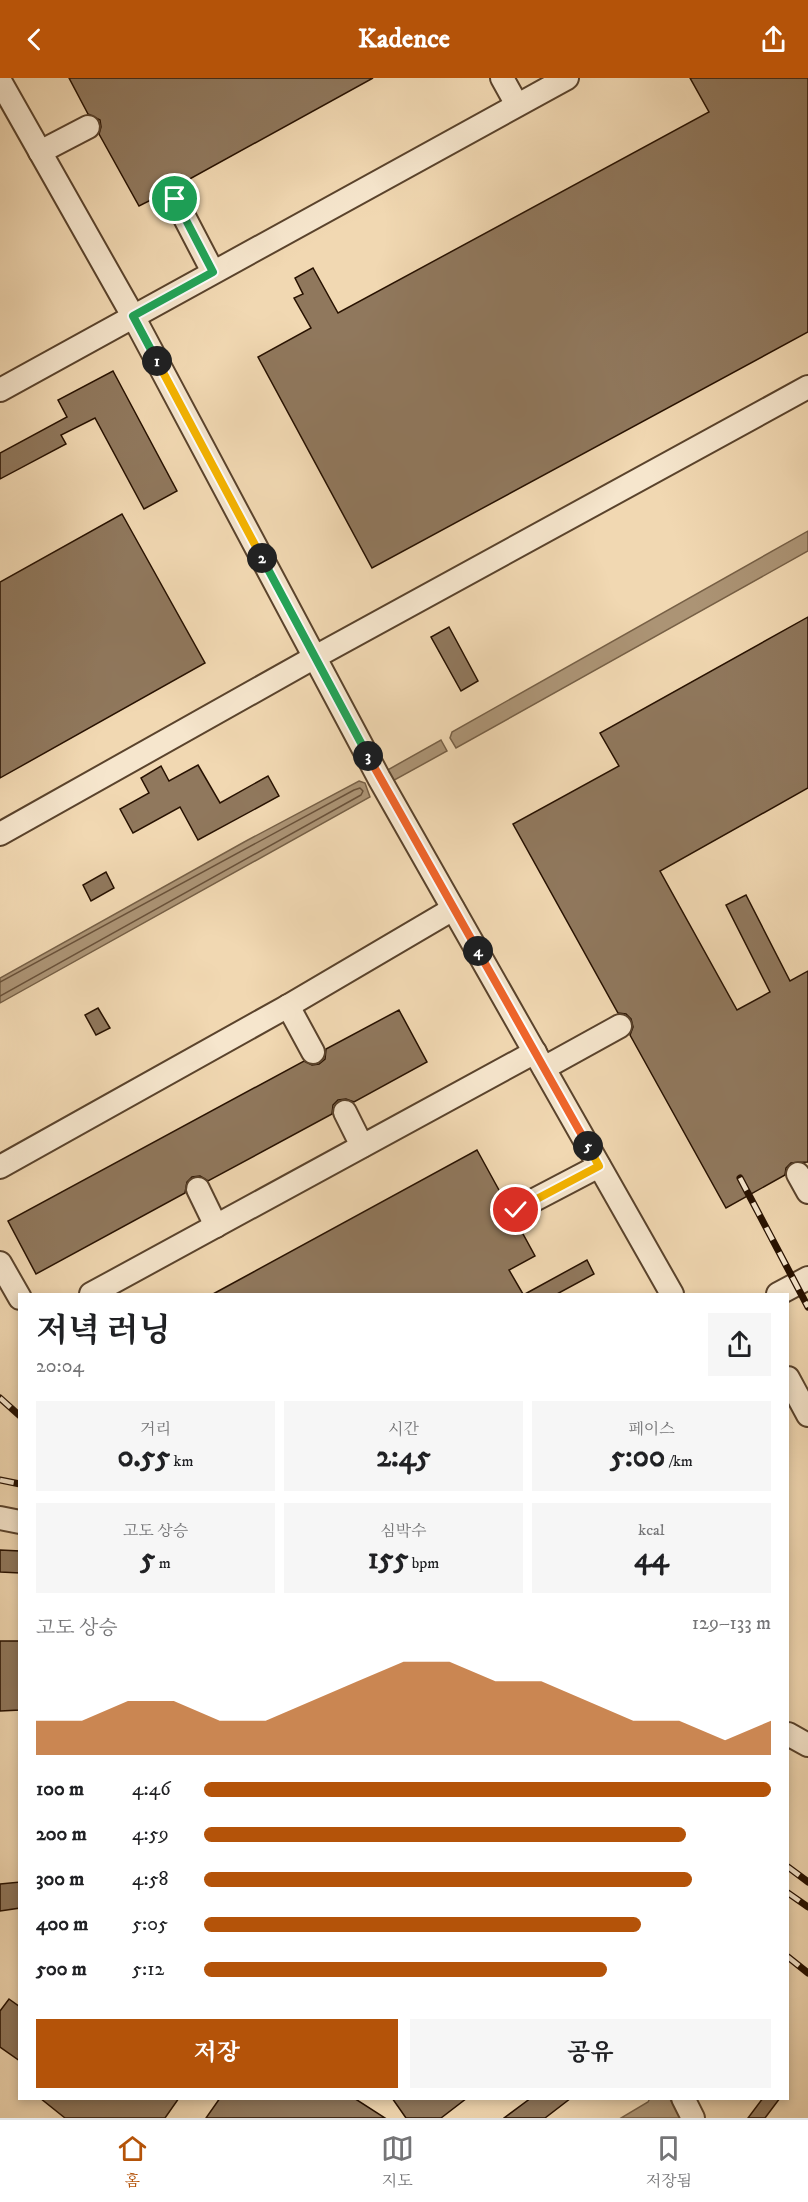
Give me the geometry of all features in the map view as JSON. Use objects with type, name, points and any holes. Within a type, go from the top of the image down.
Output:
[{"type":"street","points":[[5,78],[0,81],[133,316],[379,778],[671,1293]]},
{"type":"street","points":[[502,78],[517,105]]},
{"type":"street","points":[[0,390],[567,78]]},
{"type":"street","points":[[40,152],[88,127]]},
{"type":"street","points":[[175,199],[213,272]]},
{"type":"street","points":[[0,834],[315,657],[808,387]]},
{"type":"street","points":[[0,1167],[288,1006],[453,909]]},
{"type":"street","points":[[288,1006],[313,1052]]},
{"type":"street","points":[[93,1293],[362,1146],[539,1060],[620,1026]]},
{"type":"street","points":[[345,1112],[362,1146]]},
{"type":"street","points":[[516,1210],[599,1166]]},
{"type":"street","points":[[198,1189],[216,1226]]},
{"type":"street","points":[[0,1263],[18,1294]]},
{"type":"street","points":[[780,1293],[808,1278]]},
{"type":"street","points":[[789,1380],[808,1415]]},
{"type":"street","points":[[0,1518],[18,1522]]},
{"type":"street","points":[[789,1735],[808,1745]]},
{"type":"street","points":[[684,2100],[693,2118]]},
{"type":"water","points":[[808,531],[808,551],[456,748],[450,738],[452,732]]},
{"type":"water","points":[[441,740],[447,751],[389,783],[384,772]]},
{"type":"water","points":[[359,781],[365,783],[370,797],[0,1003],[0,978]]},
{"type":"water","points":[[649,2100],[671,2100],[681,2118],[621,2118]]},
{"type":"building","points":[[69,78],[373,78],[177,186],[168,187],[163,194],[139,206],[99,134],[100,120],[88,114]]},
{"type":"building","points":[[690,78],[808,78],[808,332],[372,568],[258,357],[311,328],[294,298],[303,294],[295,278],[313,268],[338,313],[709,112]]},
{"type":"building","points":[[113,371],[177,491],[144,509],[95,418],[61,435],[66,444],[0,479],[0,453],[67,417],[58,400]]},
{"type":"building","points":[[122,514],[205,663],[0,778],[0,582]]},
{"type":"building","points":[[808,617],[808,788],[660,871],[737,1010],[770,992],[726,905],[746,895],[790,981],[808,971],[808,1162],[791,1163],[786,1168],[785,1175],[726,1208],[630,1035],[633,1027],[631,1019],[626,1014],[618,1013],[513,824],[619,766],[600,733]]},
{"type":"building","points":[[449,627],[478,681],[461,691],[431,637]]},
{"type":"building","points":[[198,765],[220,803],[268,776],[279,796],[198,840],[180,807],[133,833],[120,809],[149,793],[141,778],[161,766],[169,781]]},
{"type":"building","points":[[106,872],[114,888],[91,901],[83,885]]},
{"type":"building","points":[[98,1008],[110,1028],[96,1035],[85,1015]]},
{"type":"building","points":[[399,1010],[427,1062],[354,1102],[346,1099],[338,1100],[333,1105],[332,1114],[208,1181],[200,1176],[192,1177],[187,1182],[185,1193],[36,1274],[8,1221],[304,1061],[312,1065],[319,1064],[325,1059],[326,1049]]},
{"type":"building","points":[[477,1150],[505,1201],[502,1209],[503,1217],[508,1222],[517,1223],[535,1256],[509,1270],[522,1293],[215,1293]]},
{"type":"building","points":[[587,1260],[594,1274],[559,1293],[527,1293]]},
{"type":"building","points":[[0,1550],[18,1551],[18,1573],[0,1572]]},
{"type":"building","points":[[0,1641],[18,1641],[18,1710],[0,1711]]},
{"type":"building","points":[[18,1882],[18,1908],[0,1911],[0,1884]]},
{"type":"building","points":[[9,1999],[18,2006],[18,2060],[0,2047],[0,2011]]},
{"type":"building","points":[[42,2100],[178,2100],[165,2118],[65,2118]]},
{"type":"building","points":[[219,2100],[357,2100],[385,2118],[206,2118]]},
{"type":"building","points":[[393,2100],[464,2100],[441,2118],[406,2118]]},
{"type":"building","points":[[528,2100],[568,2100],[545,2118],[504,2118]]},
{"type":"building","points":[[762,2100],[778,2100],[765,2118],[748,2118]]},
{"type":"railway","points":[[740,1178],[808,1307]]},
{"type":"railway","points":[[0,1398],[18,1414]]},
{"type":"railway","points":[[0,1480],[18,1484]]},
{"type":"railway","points":[[789,1868],[808,1882]]},
{"type":"railway","points":[[789,1894],[808,1907]]},
{"type":"railway","points":[[789,1958],[808,1973]]},
{"type":"route","points":[[175,199],[213,272],[133,316],[379,778],[599,1166],[516,1210]]}]
